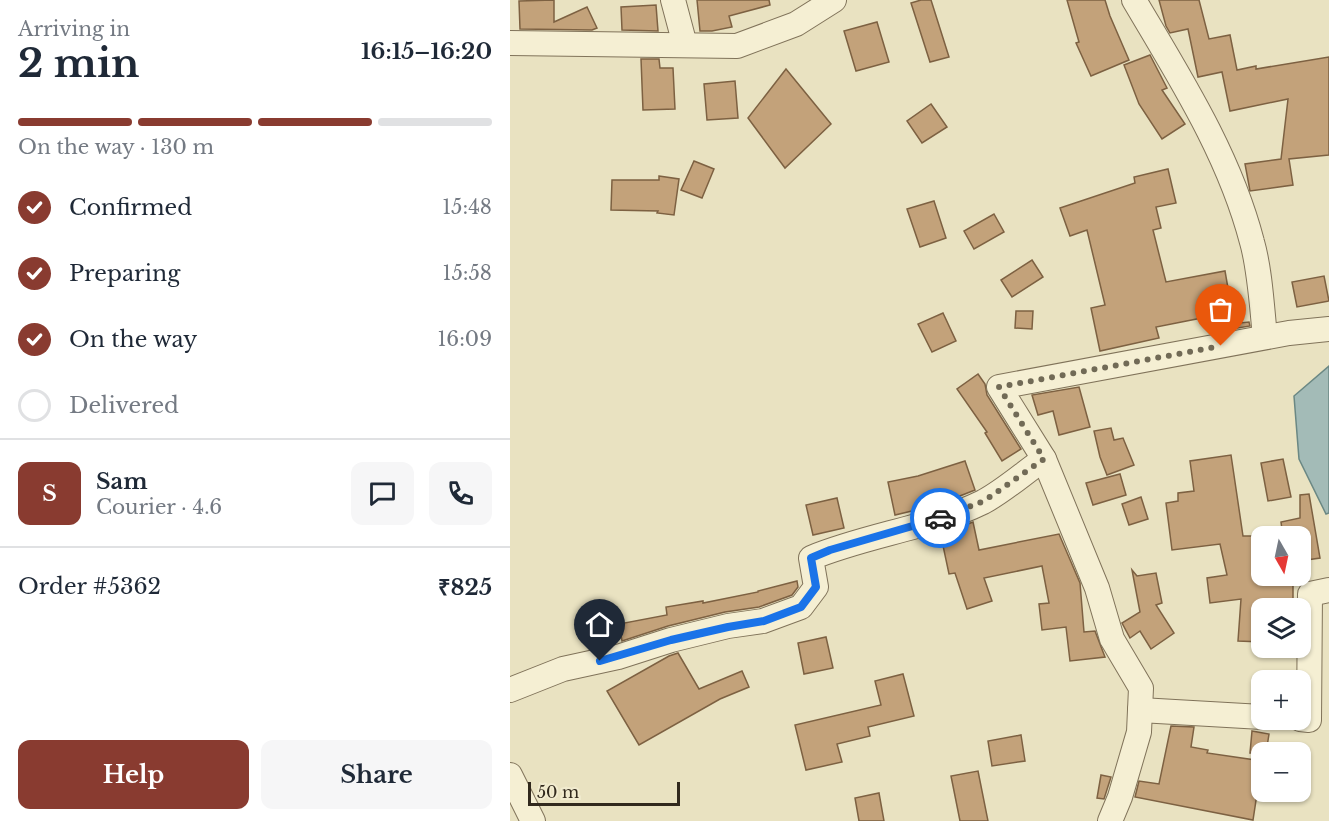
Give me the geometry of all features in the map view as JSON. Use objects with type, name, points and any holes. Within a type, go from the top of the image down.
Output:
[{"type":"street","points":[[673,0],[685,45]]},
{"type":"street","points":[[510,43],[737,46],[796,24],[834,0]]},
{"type":"street","points":[[1134,0],[1188,90],[1225,161],[1253,244],[1265,338]]},
{"type":"street","points":[[1110,821],[1120,797],[1139,732],[1141,688],[1112,639],[1097,588],[1044,459],[999,387],[1265,338],[1329,329]]},
{"type":"street","points":[[510,690],[563,669],[618,657],[671,640],[764,621],[801,607],[816,587],[811,558],[830,550],[924,524],[984,501],[1044,459]]},
{"type":"street","points":[[1310,670],[1311,594],[1329,590]]},
{"type":"street","points":[[1140,710],[1251,716]]},
{"type":"street","points":[[510,776],[533,821]]},
{"type":"water","points":[[1329,366],[1329,513],[1326,514],[1299,459],[1294,396]]},
{"type":"building","points":[[554,0],[554,22],[587,7],[597,28],[592,30],[520,29],[519,1]]},
{"type":"building","points":[[697,0],[769,0],[770,5],[729,16],[732,27],[700,31]]},
{"type":"building","points":[[931,0],[949,57],[930,62],[911,3]]},
{"type":"building","points":[[1067,0],[1105,0],[1129,60],[1091,76],[1076,43],[1079,42]]},
{"type":"building","points":[[1159,0],[1199,0],[1209,39],[1230,35],[1237,70],[1329,57],[1329,155],[1289,159],[1293,185],[1250,191],[1245,164],[1281,159],[1288,99],[1230,111],[1222,72],[1198,77],[1188,29],[1170,33]]},
{"type":"building","points":[[656,5],[658,31],[622,30],[621,7]]},
{"type":"building","points":[[877,22],[889,62],[856,71],[844,31]]},
{"type":"building","points":[[1150,55],[1167,88],[1162,90],[1185,124],[1162,139],[1139,104],[1124,65]]},
{"type":"building","points":[[641,59],[659,59],[660,68],[673,68],[675,109],[643,110]]},
{"type":"building","points":[[786,69],[831,124],[785,168],[748,118]]},
{"type":"building","points":[[735,81],[738,118],[707,120],[704,84]]},
{"type":"building","points":[[931,104],[947,127],[922,143],[907,121]]},
{"type":"building","points":[[694,161],[714,169],[702,198],[681,190]]},
{"type":"building","points":[[1168,169],[1176,203],[1156,207],[1161,228],[1153,230],[1166,282],[1225,271],[1229,294],[1234,293],[1240,323],[1249,322],[1250,326],[1214,332],[1212,316],[1156,327],[1159,338],[1100,351],[1091,308],[1105,305],[1087,230],[1070,236],[1060,208],[1135,183],[1134,177]]},
{"type":"building","points":[[659,176],[679,179],[674,215],[657,213],[658,211],[611,210],[612,180],[659,180]]},
{"type":"building","points":[[934,201],[946,238],[920,247],[907,209]]},
{"type":"building","points":[[994,214],[1004,232],[974,249],[964,231]]},
{"type":"building","points":[[1032,260],[1043,277],[1012,297],[1001,280]]},
{"type":"building","points":[[1324,276],[1329,301],[1297,307],[1292,282]]},
{"type":"building","points":[[1016,311],[1033,311],[1032,329],[1015,328]]},
{"type":"building","points":[[943,313],[956,341],[932,352],[918,324]]},
{"type":"building","points":[[978,374],[985,384],[987,395],[1021,449],[1002,461],[985,433],[987,432],[957,389]]},
{"type":"building","points":[[1079,387],[1090,427],[1059,435],[1053,411],[1038,415],[1032,395]]},
{"type":"building","points":[[1111,428],[1114,440],[1123,438],[1134,465],[1107,475],[1094,431]]},
{"type":"building","points":[[1231,455],[1243,536],[1251,536],[1251,586],[1293,586],[1293,598],[1251,598],[1251,642],[1238,641],[1241,599],[1210,603],[1207,578],[1227,575],[1220,544],[1172,550],[1166,503],[1178,501],[1178,493],[1194,491],[1190,461]]},
{"type":"building","points":[[1283,459],[1291,497],[1268,501],[1261,463]]},
{"type":"building","points":[[965,461],[975,490],[937,505],[895,515],[888,482],[918,476]]},
{"type":"building","points":[[1120,474],[1126,495],[1093,505],[1086,483]]},
{"type":"building","points":[[1309,494],[1320,558],[1311,559],[1311,526],[1282,526],[1281,522],[1300,518],[1300,495]]},
{"type":"building","points":[[1141,497],[1148,519],[1129,525],[1122,504]]},
{"type":"building","points":[[837,498],[844,528],[813,535],[806,505]]},
{"type":"building","points":[[973,522],[979,550],[1059,534],[1080,583],[1084,632],[1095,631],[1105,657],[1070,661],[1066,627],[1042,630],[1039,604],[1049,603],[1042,566],[984,578],[992,601],[967,609],[955,573],[949,574],[942,541],[950,540],[947,532]]},
{"type":"building","points":[[1132,570],[1137,576],[1156,573],[1162,603],[1156,605],[1174,633],[1151,649],[1140,631],[1130,638],[1122,623],[1140,612]]},
{"type":"building","points":[[797,581],[798,587],[792,595],[759,607],[725,612],[668,626],[622,641],[619,624],[667,615],[666,607],[703,601],[703,603],[758,592]]},
{"type":"building","points":[[826,637],[833,668],[804,674],[798,643]]},
{"type":"building","points":[[678,653],[699,689],[742,671],[749,687],[720,699],[639,745],[607,691]]},
{"type":"building","points":[[903,674],[914,716],[868,727],[870,736],[837,744],[842,762],[806,770],[795,725],[881,705],[875,681]]},
{"type":"building","points":[[1171,726],[1194,727],[1191,747],[1208,750],[1207,753],[1251,759],[1251,802],[1256,802],[1253,820],[1135,797],[1139,781],[1159,784]]},
{"type":"building","points":[[1252,731],[1269,734],[1268,742],[1251,742]]},
{"type":"building","points":[[1021,735],[1025,761],[992,766],[988,741]]},
{"type":"building","points":[[978,771],[988,821],[960,821],[951,776]]},
{"type":"building","points":[[1101,775],[1111,777],[1104,799],[1097,798]]},
{"type":"building","points":[[879,793],[884,821],[859,821],[855,798]]},
{"type":"way so far","points":[[940,518],[984,501],[1044,459],[999,387],[1221,346]]},
{"type":"route","points":[[600,661],[671,640],[764,621],[801,607],[816,587],[811,558],[830,550],[940,518]]}]
